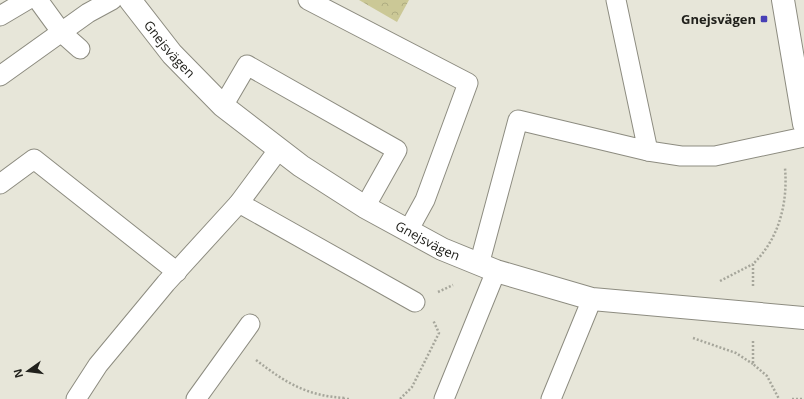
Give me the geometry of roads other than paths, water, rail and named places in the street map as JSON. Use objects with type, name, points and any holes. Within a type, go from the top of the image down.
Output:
[{"type":"street","name":"Gnejsvägen","points":[[130,0],[172,54],[223,106],[301,166],[365,207],[442,249],[488,268],[592,299],[753,315],[804,318]]},
{"type":"street","points":[[783,0],[804,124]]},
{"type":"lane","points":[[0,16],[27,0]]},
{"type":"lane","points":[[38,0],[62,32],[80,49]]},
{"type":"lane","points":[[0,76],[88,14],[112,0]]},
{"type":"lane","points":[[308,0],[468,83],[425,200],[408,231]]},
{"type":"lane","points":[[616,0],[648,151]]},
{"type":"lane","points":[[223,106],[247,64],[397,150],[365,207]]},
{"type":"lane","points":[[444,399],[488,268],[518,120],[648,151],[681,156],[715,156],[804,137]]},
{"type":"lane","points":[[76,399],[98,365],[177,272],[239,203],[279,149]]},
{"type":"lane","points":[[0,184],[34,159],[177,272]]},
{"type":"lane","points":[[239,203],[415,302]]},
{"type":"lane","points":[[551,399],[592,299]]},
{"type":"lane","points":[[196,399],[250,324]]},
{"type":"place","name":"Gnejsvägen","points":[[764,19]]}]
